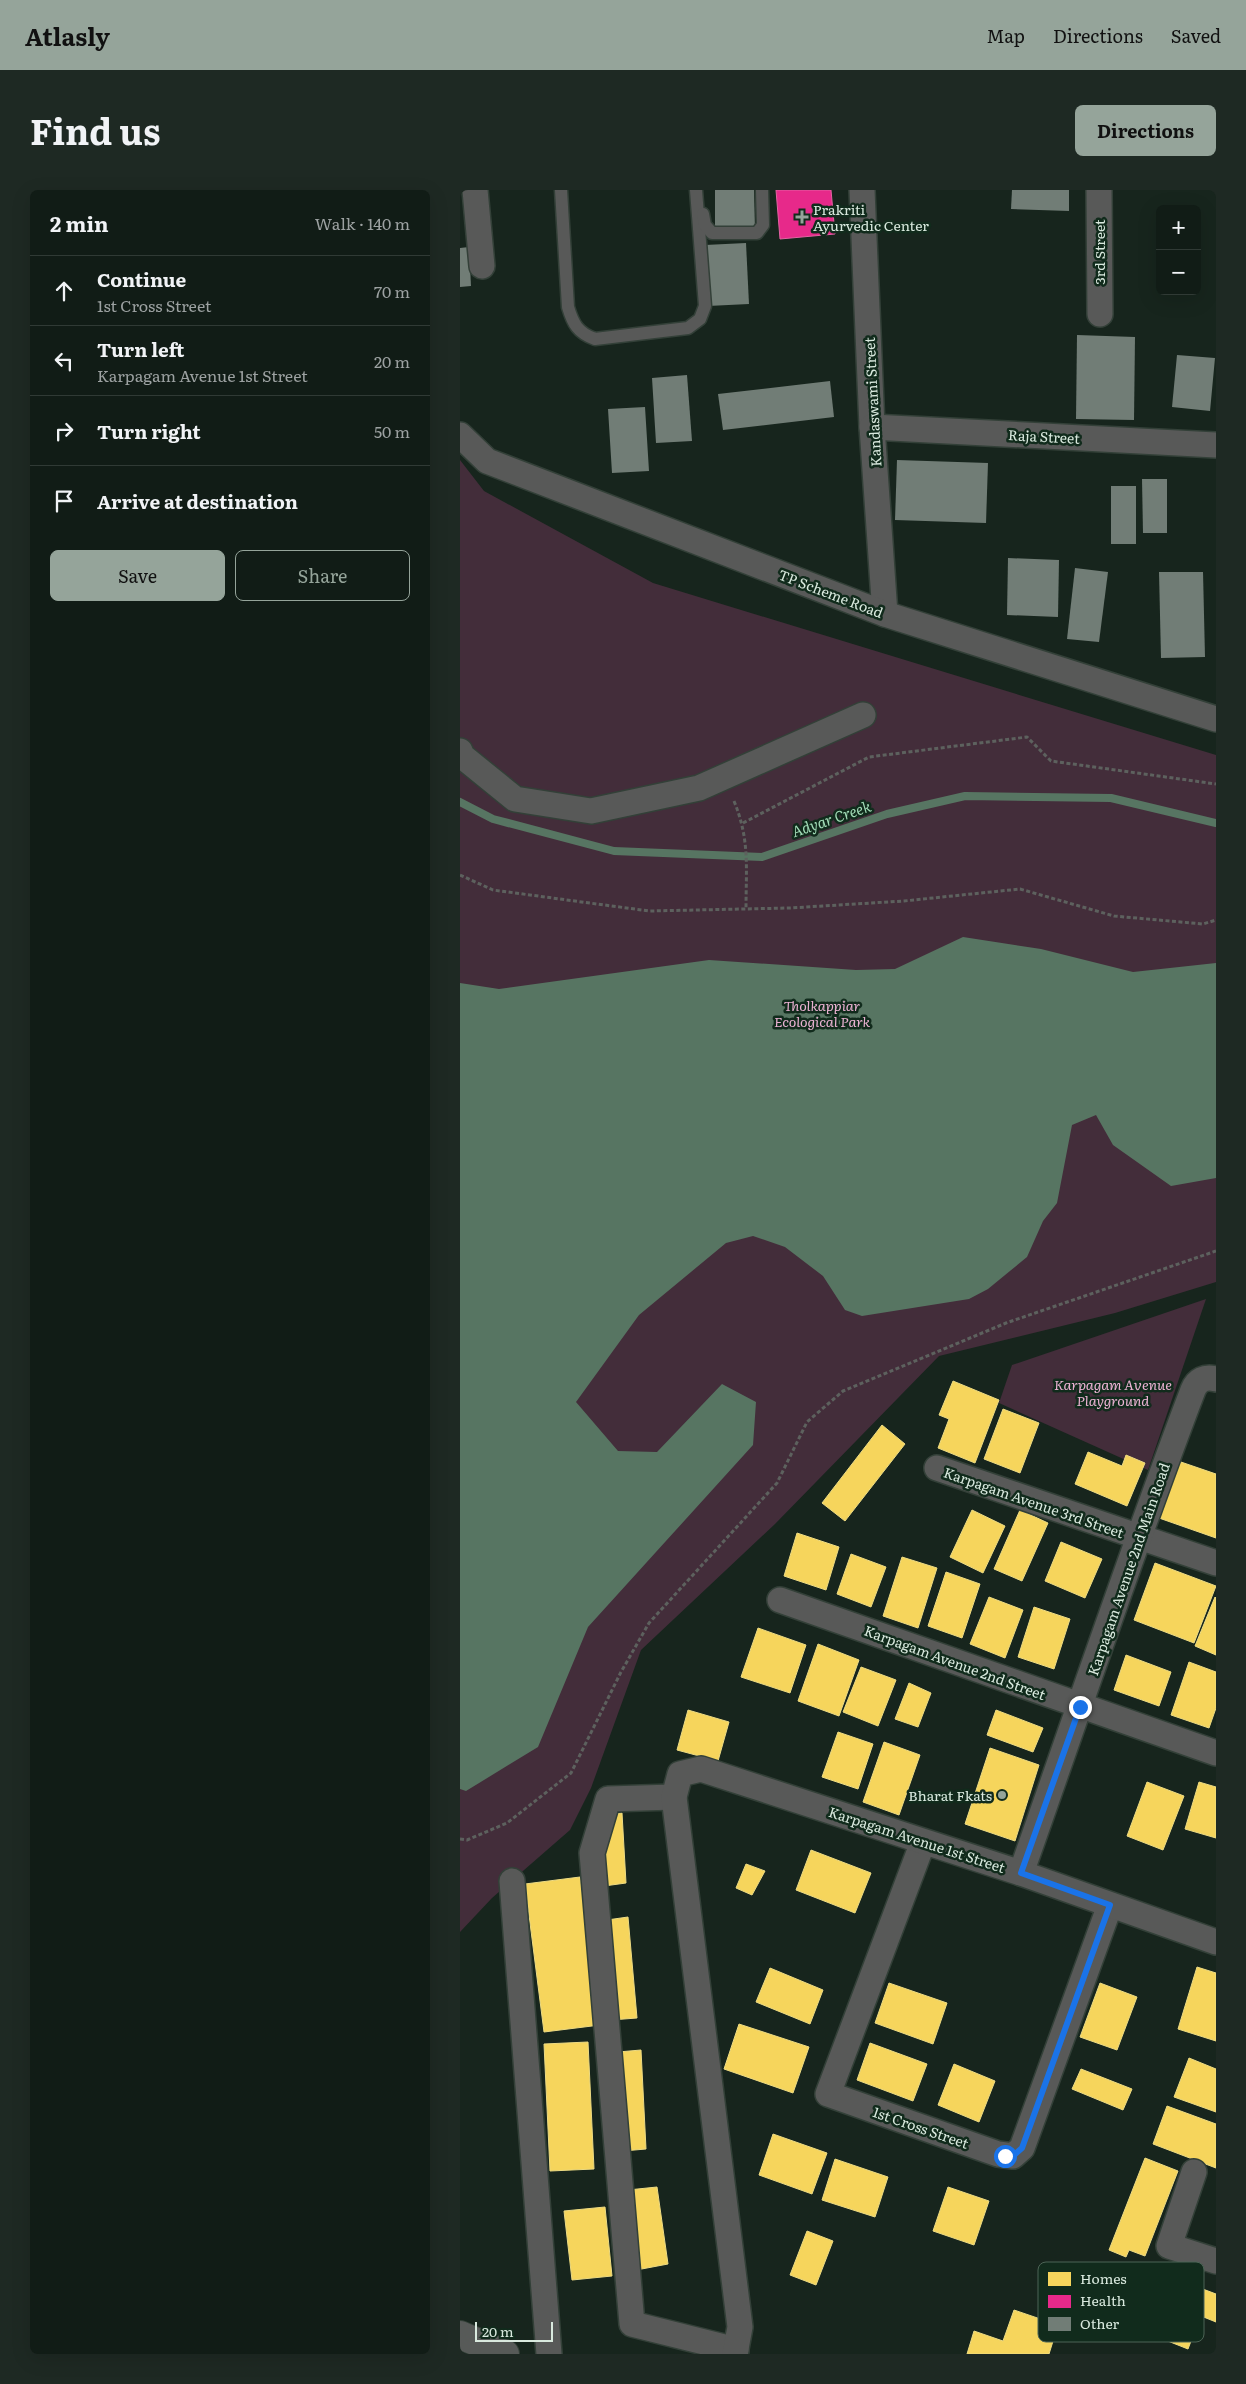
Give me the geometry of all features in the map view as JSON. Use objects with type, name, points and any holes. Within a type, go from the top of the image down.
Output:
[{"type":"main road","points":[[460,2336],[505,2354]]},
{"type":"street","points":[[475,190],[482,266]]},
{"type":"street","name":"Kandaswami Street","points":[[862,190],[872,427],[885,614]]},
{"type":"street","name":"3rd Street","points":[[1099,190],[1100,314]]},
{"type":"street","name":"Raja Street","points":[[872,427],[1216,445]]},
{"type":"street","name":"TP Scheme Road","points":[[460,435],[487,461],[885,614],[1216,719]]},
{"type":"street","points":[[460,751],[462,756],[515,799],[591,811],[699,788],[863,715]]},
{"type":"street","name":"Karpagam Avenue 2nd Main Road","points":[[1021,1873],[1080,1707],[1137,1537],[1192,1390],[1208,1380]]},
{"type":"street","name":"Karpagam Avenue 3rd Street","points":[[937,1468],[1216,1563]]},
{"type":"street","name":"Karpagam Avenue 2nd Street","points":[[780,1600],[1080,1707],[1216,1753]]},
{"type":"street","name":"Karpagam Avenue 1st Street","points":[[674,1797],[680,1774],[702,1769],[1021,1873],[1216,1942]]},
{"type":"street","points":[[674,1797],[740,2326],[735,2352],[632,2324],[592,1853],[608,1799],[674,1797]]},
{"type":"street","name":"1st Cross Street","points":[[923,1842],[828,2094],[998,2154],[1013,2156],[1022,2148],[1110,1905]]},
{"type":"street","points":[[512,1881],[549,2354]]},
{"type":"street","points":[[1194,2172],[1169,2246],[1216,2261]]},
{"type":"lane","points":[[561,190],[568,307],[573,323],[583,335],[596,339],[688,328],[700,319],[705,306],[696,190]]},
{"type":"lane","points":[[702,190],[703,213],[708,231],[717,234],[746,234],[757,233],[763,225],[762,190]]},
{"type":"path","points":[[743,823],[869,757],[1027,737],[1051,761],[1216,784]]},
{"type":"path","points":[[724,777],[743,823],[747,844],[746,909]]},
{"type":"path","points":[[460,875],[493,890],[650,911],[746,909],[904,901],[1020,889],[1114,916],[1203,924],[1216,920]]},
{"type":"path","points":[[460,1839],[466,1840],[507,1823],[571,1773],[621,1672],[649,1623],[777,1483],[807,1422],[843,1391],[1006,1323],[1216,1251]]},
{"type":"green space","name":"Tholkappiar Ecological Park","points":[[460,460],[484,491],[653,583],[1216,755],[1216,1282],[1115,1313],[939,1356],[775,1524],[641,1650],[591,1788],[570,1830],[492,1898],[460,1932]]},
{"type":"green space","name":"Karpagam Avenue Playground","points":[[1206,1299],[1148,1470],[999,1403],[1012,1365]]},
{"type":"shaded area","points":[[963,937],[1041,949],[1133,972],[1216,963],[1216,1178],[1171,1186],[1113,1145],[1096,1115],[1072,1125],[1057,1203],[1043,1221],[1027,1257],[988,1289],[969,1299],[862,1316],[845,1310],[823,1276],[785,1247],[753,1236],[726,1243],[639,1315],[576,1402],[618,1451],[657,1452],[722,1384],[756,1402],[753,1445],[588,1627],[538,1747],[466,1791],[460,1789],[460,983],[499,989],[709,960],[856,970],[895,969]]},
{"type":"building: Homes","points":[[953,1381],[999,1400],[975,1463],[938,1448],[949,1419],[939,1415]]},
{"type":"building: Homes","points":[[1003,1409],[1039,1423],[1020,1473],[984,1459]]},
{"type":"building: Homes","points":[[882,1425],[905,1444],[845,1521],[822,1503]]},
{"type":"building: Homes","points":[[1088,1452],[1122,1466],[1126,1455],[1145,1463],[1127,1506],[1075,1484]]},
{"type":"building: Homes","points":[[1178,1461],[1216,1474],[1216,1538],[1159,1518]]},
{"type":"building: Homes","points":[[972,1510],[1005,1526],[983,1573],[950,1557]]},
{"type":"building: Homes","points":[[1020,1510],[1048,1523],[1022,1581],[994,1569]]},
{"type":"building: Homes","points":[[797,1533],[839,1547],[826,1590],[784,1576]]},
{"type":"building: Homes","points":[[1061,1542],[1102,1559],[1085,1598],[1045,1581]]},
{"type":"building: Homes","points":[[851,1554],[886,1567],[871,1607],[837,1594]]},
{"type":"building: Homes","points":[[902,1557],[937,1568],[918,1628],[883,1616]]},
{"type":"building: Homes","points":[[1155,1563],[1216,1586],[1194,1643],[1134,1620]]},
{"type":"building: Homes","points":[[946,1572],[980,1584],[962,1638],[928,1626]]},
{"type":"building: Homes","points":[[989,1597],[1023,1610],[1005,1658],[970,1644]]},
{"type":"building: Homes","points":[[1216,1598],[1216,1655],[1195,1646]]},
{"type":"building: Homes","points":[[1034,1607],[1070,1619],[1054,1669],[1018,1657]]},
{"type":"building: Homes","points":[[758,1628],[806,1645],[790,1693],[741,1677]]},
{"type":"building: Homes","points":[[818,1644],[859,1660],[839,1716],[798,1701]]},
{"type":"building: Homes","points":[[1126,1655],[1171,1672],[1159,1706],[1114,1690]]},
{"type":"building: Homes","points":[[1189,1662],[1216,1672],[1216,1708],[1209,1728],[1171,1715]]},
{"type":"building: Homes","points":[[861,1667],[896,1680],[878,1726],[843,1712]]},
{"type":"building: Homes","points":[[909,1683],[931,1693],[918,1727],[895,1719]]},
{"type":"building: Homes","points":[[688,1710],[729,1722],[718,1761],[677,1750]]},
{"type":"building: Homes","points":[[996,1710],[1043,1728],[1033,1752],[987,1735]]},
{"type":"building: Homes","points":[[838,1732],[873,1744],[858,1789],[822,1777]]},
{"type":"building: Homes","points":[[884,1742],[920,1755],[899,1815],[863,1802]]},
{"type":"building: Homes","name":"Bharat Fkats","points":[[990,1748],[1039,1765],[1015,1841],[965,1824]]},
{"type":"building: Homes","points":[[1147,1782],[1184,1796],[1163,1850],[1127,1836]]},
{"type":"building: Homes","points":[[1199,1782],[1216,1787],[1216,1838],[1185,1829]]},
{"type":"building: Homes","points":[[622,1813],[626,1883],[604,1886],[608,1815]]},
{"type":"building: Homes","points":[[811,1850],[871,1873],[855,1913],[796,1890]]},
{"type":"building: Homes","points":[[746,1864],[765,1871],[752,1895],[736,1888]]},
{"type":"building: Homes","points":[[580,1877],[600,2025],[544,2032],[525,1884]]},
{"type":"building: Homes","points":[[628,1917],[637,2018],[611,2020],[607,1920]]},
{"type":"building: Homes","points":[[1197,1967],[1216,1973],[1216,2041],[1178,2029]]},
{"type":"building: Homes","points":[[770,1968],[823,1990],[810,2024],[756,2002]]},
{"type":"building: Homes","points":[[889,1983],[947,2003],[933,2044],[875,2023]]},
{"type":"building: Homes","points":[[1100,1983],[1137,1997],[1117,2050],[1080,2037]]},
{"type":"building: Homes","points":[[739,2024],[809,2047],[793,2093],[724,2069]]},
{"type":"building: Homes","points":[[588,2042],[594,2169],[550,2171],[544,2044]]},
{"type":"building: Homes","points":[[870,2043],[927,2064],[913,2101],[857,2080]]},
{"type":"building: Homes","points":[[641,2050],[646,2149],[623,2151],[618,2052]]},
{"type":"building: Homes","points":[[1189,2058],[1216,2069],[1216,2112],[1174,2097]]},
{"type":"building: Homes","points":[[954,2064],[995,2081],[979,2122],[938,2105]]},
{"type":"building: Homes","points":[[1081,2069],[1132,2089],[1123,2110],[1072,2089]]},
{"type":"building: Homes","points":[[1167,2106],[1216,2124],[1216,2168],[1153,2144]]},
{"type":"building: Homes","points":[[773,2134],[827,2153],[812,2194],[759,2175]]},
{"type":"building: Homes","points":[[1145,2158],[1178,2171],[1145,2256],[1129,2250],[1126,2257],[1109,2250]]},
{"type":"building: Homes","points":[[835,2159],[888,2177],[875,2217],[822,2200]]},
{"type":"building: Homes","points":[[657,2187],[668,2264],[631,2271],[628,2190]]},
{"type":"building: Homes","points":[[948,2187],[989,2201],[974,2245],[933,2231]]},
{"type":"building: Homes","points":[[605,2207],[612,2276],[572,2280],[564,2211]]},
{"type":"building: Homes","points":[[807,2231],[833,2241],[816,2285],[790,2275]]},
{"type":"building: Homes","points":[[1204,2289],[1216,2294],[1216,2322],[1204,2317]]},
{"type":"building: Homes","points":[[1014,2310],[1038,2318],[1038,2342],[1053,2342],[1049,2354],[967,2354],[974,2331],[1003,2341]]},
{"type":"building: Homes","points":[[1170,2342],[1191,2342],[1188,2349]]},
{"type":"building: Health","points":[[776,190],[831,190],[835,234],[780,239]]},
{"type":"building: Other","points":[[715,190],[754,190],[755,230],[715,230]]},
{"type":"building: Other","points":[[1012,190],[1069,190],[1069,211],[1011,209]]},
{"type":"building: Other","points":[[746,243],[749,304],[708,306],[705,245]]},
{"type":"building: Other","points":[[469,247],[471,286],[460,287],[460,248]]},
{"type":"building: Other","points":[[1077,335],[1135,337],[1134,420],[1076,419]]},
{"type":"building: Other","points":[[1177,355],[1215,358],[1210,411],[1172,407]]},
{"type":"building: Other","points":[[687,375],[692,441],[656,443],[652,378]]},
{"type":"building: Other","points":[[830,381],[834,417],[723,430],[718,394]]},
{"type":"building: Other","points":[[645,407],[649,471],[612,473],[608,409]]},
{"type":"building: Other","points":[[897,460],[988,463],[986,523],[895,520]]},
{"type":"building: Other","points":[[1142,479],[1167,479],[1167,533],[1143,533]]},
{"type":"building: Other","points":[[1111,486],[1136,486],[1136,544],[1111,544]]},
{"type":"building: Other","points":[[1008,558],[1059,560],[1058,617],[1007,615]]},
{"type":"building: Other","points":[[1075,568],[1108,572],[1099,642],[1067,639]]},
{"type":"building: Other","points":[[1159,572],[1203,572],[1205,657],[1161,658]]},
{"type":"waterway","name":"Adyar Creek","points":[[460,802],[493,819],[614,851],[762,857],[887,814],[965,796],[1111,798],[1216,823]]},
{"type":"place","name":"Prakriti Ayurvedic Center","points":[[802,217]]},
{"type":"place","name":"Bharat Fkats","points":[[1002,1795]]},
{"type":"route","points":[[1005,2156],[1013,2156],[1022,2148],[1110,1905],[1021,1873],[1080,1707]]}]
